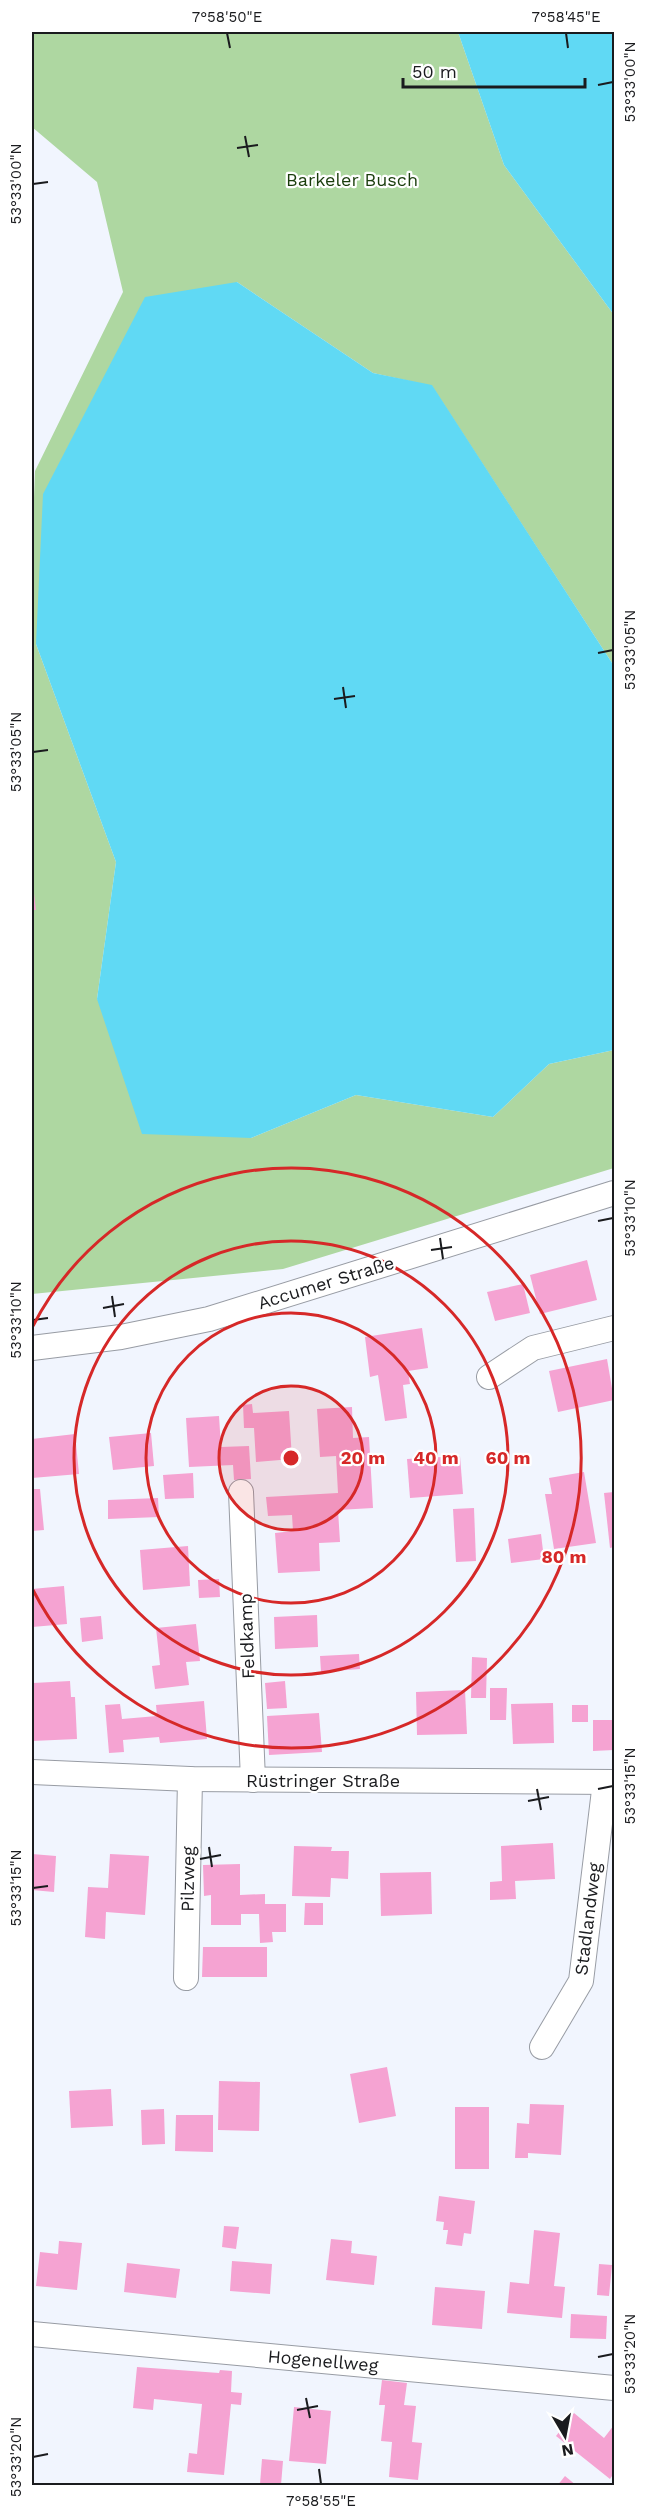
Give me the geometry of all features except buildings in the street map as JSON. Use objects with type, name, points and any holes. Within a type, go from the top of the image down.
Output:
[{"type":"street","name":"Accumer Straße","points":[[32,1348],[121,1337],[209,1319],[615,1193]]},
{"type":"street","points":[[489,1377],[533,1348],[615,1328]]},
{"type":"street","name":"Feldkamp","points":[[242,1492],[254,1780]]},
{"type":"street","name":"Rüstringer Straße","points":[[32,1772],[190,1779],[610,1782]]},
{"type":"street","name":"Pilzweg","points":[[186,1978],[190,1779]]},
{"type":"street","name":"Stadlandweg","points":[[542,2047],[581,1981],[610,1782]]},
{"type":"street","name":"Hogenellweg","points":[[32,2334],[615,2388]]},
{"type":"green space","name":"Barkeler Busch","points":[[32,32],[458,32],[504,165],[614,315],[614,666],[432,386],[373,373],[237,282],[36,644],[116,862],[97,999],[251,1138],[356,1095],[493,1117],[549,1064],[614,1050],[614,1168],[283,1269],[32,1294],[32,550],[35,471],[123,292],[97,182],[32,127]]},
{"type":"water","points":[[458,32],[614,32],[614,315],[504,165]]},
{"type":"water","points":[[237,282],[373,373],[432,385],[614,666],[614,1050],[549,1064],[493,1117],[356,1095],[251,1138],[142,1134],[97,999],[116,862],[36,644],[43,494],[145,297]]}]
